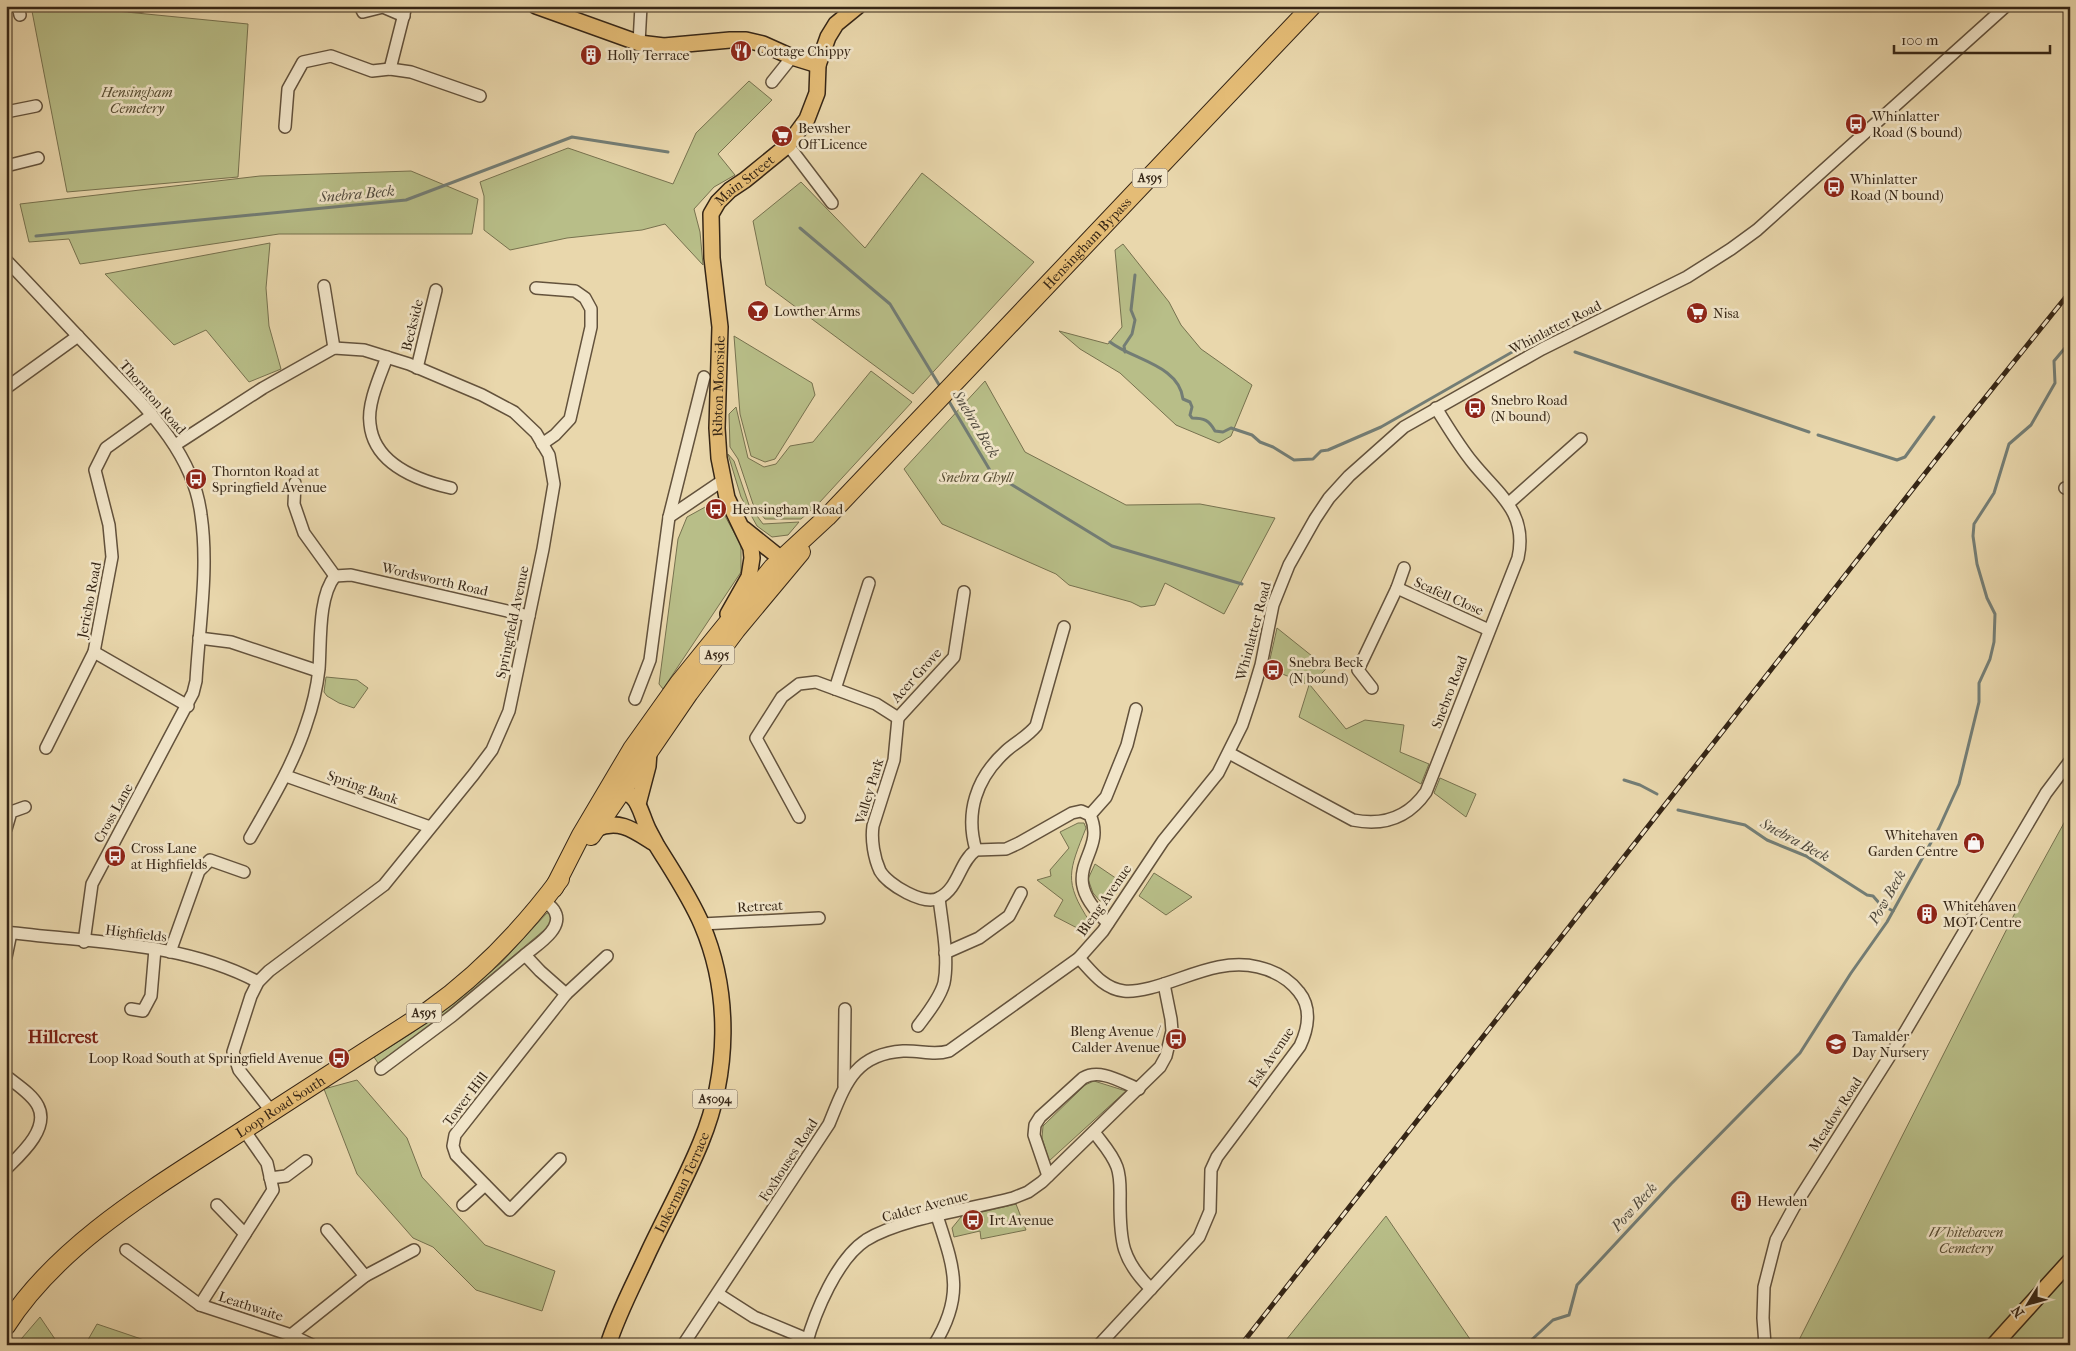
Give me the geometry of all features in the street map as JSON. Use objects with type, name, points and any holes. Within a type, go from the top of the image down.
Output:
[{"type":"highway","name":"Hensingham Bypass","points":[[781,563],[893,448],[1312,6]]},
{"type":"highway","name":"A595","points":[[549,894],[618,772],[669,697],[714,639],[781,563]]},
{"type":"highway","name":"A595","points":[[549,894],[623,791],[688,693],[730,638],[781,563]]},
{"type":"highway","name":"Loop Road South","points":[[6,1326],[25,1299],[49,1272],[76,1248],[168,1180],[422,1015],[452,993],[497,954],[549,894]]},
{"type":"main road","points":[[536,6],[639,44],[664,46],[746,40],[763,44],[792,57],[818,65]]},
{"type":"main road","name":"Main Street","points":[[712,242],[711,214],[718,202],[788,145],[806,119],[817,93],[818,65],[828,37],[836,24],[858,6]]},
{"type":"main road","name":"Ribton Moorside","points":[[712,242],[720,327],[717,428],[719,458],[722,481],[727,498],[751,548]]},
{"type":"main road","points":[[741,526],[781,563]]},
{"type":"main road","points":[[751,548],[764,562],[781,563]]},
{"type":"main road","points":[[714,639],[749,577],[752,563],[751,548]]},
{"type":"main road","points":[[638,804],[648,766],[649,750]]},
{"type":"main road","name":"A5094","points":[[618,772],[623,791],[648,829]]},
{"type":"main road","points":[[601,800],[623,791]]},
{"type":"main road","name":"Inkerman Terrace","points":[[608,1345],[661,1225],[694,1159],[714,1102],[722,1049],[721,1002],[715,962],[702,924],[687,894],[648,829],[638,804],[630,795],[623,791]]},
{"type":"main road","points":[[596,829],[607,824],[623,825],[657,845]]},
{"type":"main road","points":[[1994,1345],[2070,1261]]},
{"type":"street","points":[[130,6],[142,6]]},
{"type":"street","points":[[360,6],[363,12],[384,7],[405,11],[390,69]]},
{"type":"street","points":[[639,44],[642,6]]},
{"type":"street","name":"Whinlatter Road","points":[[1229,753],[1242,725],[1256,680],[1273,605],[1288,565],[1329,498],[1349,476],[1404,427],[1542,349],[1687,277],[1731,249],[1757,230],[2006,6]]},
{"type":"street","points":[[284,127],[288,89],[303,62],[331,56],[372,71],[390,69],[411,72],[480,96]]},
{"type":"street","points":[[772,82],[792,57]]},
{"type":"street","points":[[6,112],[36,107]]},
{"type":"street","points":[[788,145],[832,203]]},
{"type":"street","points":[[6,166],[32,163]]},
{"type":"street","name":"Thornton Road","points":[[6,260],[152,414],[175,445],[191,474],[201,513],[204,557],[196,681],[188,706]]},
{"type":"street","points":[[175,445],[263,388],[334,348],[324,286]]},
{"type":"street","points":[[536,288],[575,291],[585,298],[591,309],[591,327],[570,419],[555,435],[542,444]]},
{"type":"street","name":"Beckside","points":[[417,368],[436,290]]},
{"type":"street","points":[[6,388],[78,336]]},
{"type":"street","name":"Springfield Avenue","points":[[272,1112],[239,1070],[233,1052],[251,996],[258,982],[269,971],[384,885],[492,750],[509,711],[543,549],[554,484],[548,455],[536,433],[514,412],[482,395],[387,357],[364,350],[334,348]]},
{"type":"street","points":[[387,357],[374,394],[369,423],[376,448],[398,469],[427,483],[451,488]]},
{"type":"street","points":[[635,699],[650,660],[669,517],[704,377]]},
{"type":"street","name":"Snebro Road","points":[[1229,753],[1354,820],[1378,823],[1397,818],[1409,811],[1426,792],[1518,558],[1520,546],[1518,526],[1509,503],[1462,448],[1436,408]]},
{"type":"street","name":"Jericho Road","points":[[46,748],[94,652],[112,557],[109,525],[95,470],[106,448],[152,414]]},
{"type":"street","points":[[1509,503],[1581,438]]},
{"type":"street","points":[[669,517],[722,481]]},
{"type":"street","points":[[250,838],[286,776],[306,724],[318,671],[322,622],[328,584],[335,576],[304,533],[294,504],[295,483]]},
{"type":"street","name":"Scafell Close","points":[[1372,688],[1358,670],[1397,588],[1404,568]]},
{"type":"street","name":"Wordsworth Road","points":[[335,576],[351,575],[529,616]]},
{"type":"street","points":[[835,689],[868,583]]},
{"type":"street","name":"Scafell Close","points":[[1397,588],[1489,630]]},
{"type":"street","name":"Acer Grove","points":[[898,718],[954,657],[964,592]]},
{"type":"street","points":[[976,850],[970,826],[974,798],[998,758],[1028,735],[1036,726],[1064,627]]},
{"type":"street","points":[[198,638],[231,642],[318,671]]},
{"type":"street","points":[[1048,639],[1060,642]]},
{"type":"street","points":[[94,652],[188,706]]},
{"type":"street","points":[[799,817],[756,738],[762,725],[782,697],[799,684],[816,682],[876,704],[898,718]]},
{"type":"street","name":"Cross Lane","points":[[84,942],[92,884],[188,706]]},
{"type":"street","points":[[1090,815],[1106,797],[1127,746],[1136,709]]},
{"type":"street","name":"Valley Park","points":[[898,718],[894,760],[872,826],[871,837],[880,870],[885,878],[922,899],[939,898]]},
{"type":"street","name":"Bleng Avenue","points":[[949,1051],[1079,958],[1108,923],[1163,840],[1218,773],[1229,753]]},
{"type":"street","name":"Meadow Road","points":[[1765,1345],[1763,1318],[1764,1288],[1776,1240],[1794,1207],[1905,1032],[2046,793],[2070,762]]},
{"type":"street","name":"Spring Bank","points":[[286,776],[430,827]]},
{"type":"street","points":[[6,829],[9,807],[24,807]]},
{"type":"street","points":[[918,1026],[930,1012],[944,984],[945,953],[939,898],[951,888],[966,860],[976,850],[1006,849],[1072,813],[1081,812],[1090,815],[1094,825],[1094,835],[1082,871],[1081,883],[1084,894],[1090,903],[1108,923]]},
{"type":"street","points":[[170,952],[199,870],[210,860],[244,872]]},
{"type":"street","points":[[945,953],[980,938],[1009,916],[1021,893]]},
{"type":"street","points":[[381,1069],[452,1016],[525,955],[556,925],[557,918],[549,894]]},
{"type":"street","name":"Retreat","points":[[702,924],[819,918]]},
{"type":"street","points":[[6,957],[8,933]]},
{"type":"street","name":"Highfields","points":[[8,933],[156,949],[211,962],[240,972],[258,982]]},
{"type":"street","points":[[131,1009],[143,1010],[151,996],[156,949]]},
{"type":"street","points":[[525,955],[566,994]]},
{"type":"street","name":"Tower Hill","points":[[560,1159],[510,1210],[456,1156],[452,1146],[455,1135],[566,994],[607,956]]},
{"type":"street","name":"Esk Avenue","points":[[1079,958],[1102,982],[1112,989],[1125,991],[1164,984],[1216,967],[1232,964],[1265,968],[1291,982],[1296,988],[1307,1009],[1308,1022],[1300,1046],[1218,1157],[1212,1170],[1210,1212],[1199,1237],[1099,1345]]},
{"type":"street","name":"Calder Avenue","points":[[807,1342],[832,1282],[852,1252],[866,1240],[880,1233],[936,1216],[1013,1198],[1028,1192],[1048,1176],[1160,1067],[1170,1044],[1171,1019],[1164,984]]},
{"type":"street","points":[[844,1086],[845,1009]]},
{"type":"street","name":"Foxhouses Road","points":[[684,1345],[829,1124],[844,1086],[853,1073],[880,1055],[904,1051],[928,1054],[949,1051]]},
{"type":"street","points":[[1048,1176],[1034,1135],[1035,1125],[1040,1117],[1083,1078],[1090,1074],[1100,1074],[1138,1089]]},
{"type":"street","points":[[6,1076],[28,1094],[39,1107],[40,1124],[33,1142],[6,1169]]},
{"type":"street","name":"Leathwaite","points":[[200,1305],[273,1190],[267,1163],[244,1130]]},
{"type":"street","points":[[1094,1132],[1112,1156],[1117,1167],[1120,1179],[1122,1242],[1131,1267],[1151,1289]]},
{"type":"street","points":[[270,1178],[286,1176],[306,1161]]},
{"type":"street","points":[[463,1206],[485,1185]]},
{"type":"street","points":[[217,1205],[245,1234]]},
{"type":"street","points":[[934,1345],[944,1329],[953,1303],[954,1280],[951,1260],[936,1216]]},
{"type":"street","points":[[328,1230],[365,1276]]},
{"type":"street","name":"Leathwaite","points":[[126,1250],[200,1305],[291,1335],[312,1345]]},
{"type":"street","name":"Leathwaite","points":[[291,1335],[365,1276],[414,1250]]},
{"type":"street","points":[[718,1294],[754,1317],[807,1342]]},
{"type":"green space","name":"Hensingham Cemetery","points":[[31,6],[65,6],[248,24],[238,177],[67,192]]},
{"type":"green space","points":[[749,81],[772,100],[718,154],[735,175],[714,187],[694,209],[700,232],[703,265],[665,224],[642,230],[567,238],[510,250],[484,230],[484,196],[480,182],[568,148],[673,184],[696,133]]},
{"type":"green space","points":[[411,171],[478,199],[472,234],[279,234],[80,264],[69,239],[29,242],[20,204],[260,176]]},
{"type":"green space","points":[[922,173],[1034,262],[913,394],[766,285],[753,221],[801,182],[865,248]]},
{"type":"green space","points":[[270,243],[266,288],[269,326],[281,369],[249,382],[206,330],[174,345],[105,274]]},
{"type":"green space","points":[[1123,244],[1169,302],[1181,325],[1201,349],[1252,385],[1231,436],[1219,443],[1176,425],[1120,373],[1080,349],[1059,331],[1108,344],[1122,327],[1115,250]]},
{"type":"green space","points":[[734,336],[812,383],[815,395],[775,459],[765,462],[751,456],[740,414]]},
{"type":"green space","points":[[871,371],[912,402],[819,503],[801,519],[765,519],[753,504],[738,459],[730,447],[729,414],[736,407],[748,458],[764,467],[776,464],[790,446],[813,442]]},
{"type":"green space","name":"Snebra Ghyll","points":[[985,381],[1025,452],[1126,505],[1200,504],[1275,518],[1224,614],[1165,583],[1155,605],[1141,607],[1131,602],[1069,585],[1056,574],[942,524],[904,469]]},
{"type":"green space","points":[[728,454],[734,461],[749,505],[763,524],[799,522],[788,535],[772,537],[757,526],[741,497]]},
{"type":"green space","points":[[707,506],[720,507],[741,545],[741,572],[663,689],[659,684],[678,539],[687,517]]},
{"type":"green space","points":[[1277,628],[1327,668],[1310,685],[1346,729],[1365,720],[1404,725],[1400,752],[1429,764],[1421,784],[1299,717],[1309,685],[1268,668]]},
{"type":"green space","points":[[326,677],[357,680],[368,688],[354,708],[339,703],[327,696],[324,692]]},
{"type":"green space","points":[[1440,778],[1476,794],[1466,817],[1434,793]]},
{"type":"green space","name":"Whitehaven Cemetery","points":[[2070,812],[2070,1345],[1806,1345],[1799,1340],[2020,903]]},
{"type":"green space","points":[[1078,823],[1084,823],[1086,828],[1073,866],[1072,886],[1081,908],[1090,922],[1081,930],[1054,916],[1063,900],[1037,880],[1051,876],[1050,870],[1069,848],[1060,832]]},
{"type":"green space","points":[[1095,864],[1120,881],[1108,899],[1100,901],[1093,893],[1088,879]]},
{"type":"green space","points":[[1154,873],[1192,897],[1166,915],[1139,896]]},
{"type":"green space","points":[[547,913],[551,913],[554,921],[549,926],[421,1033],[378,1063],[374,1057],[412,1033],[500,964]]},
{"type":"green space","points":[[357,1080],[407,1138],[422,1177],[485,1245],[555,1271],[542,1311],[476,1290],[433,1247],[413,1238],[357,1174],[324,1089]]},
{"type":"green space","points":[[1094,1081],[1126,1091],[1049,1161],[1042,1138],[1043,1126],[1085,1085]]},
{"type":"green space","points":[[1016,1204],[1026,1230],[981,1239],[980,1231],[954,1237],[952,1228],[961,1217]]},
{"type":"green space","points":[[1386,1216],[1474,1345],[1282,1345]]},
{"type":"green space","points":[[40,1317],[59,1345],[16,1345]]},
{"type":"green space","points":[[97,1324],[159,1345],[85,1345]]},
{"type":"waterway","name":"Snebra Beck","points":[[36,236],[406,200],[572,137],[668,152]]},
{"type":"waterway","name":"Snebra Beck","points":[[800,228],[890,304],[941,388]]},
{"type":"waterway","points":[[1125,352],[1124,346],[1132,334],[1135,320],[1131,310],[1135,275]]},
{"type":"waterway","points":[[1110,342],[1154,364],[1173,378],[1180,388],[1183,399],[1190,402],[1192,407],[1190,415],[1192,418],[1206,420],[1215,431],[1223,432],[1231,428],[1252,435],[1260,442],[1273,447],[1294,460],[1313,459],[1321,451],[1328,450],[1381,427],[1542,335],[1544,336]]},
{"type":"waterway","name":"Pow Beck","points":[[1526,1345],[1553,1320],[1569,1315],[1577,1285],[1671,1184],[1800,1053],[1851,973],[1887,922],[1939,828],[1959,784],[1979,702],[1979,683],[1990,659],[1994,642],[1995,614],[1987,598],[1977,564],[1973,536],[1974,524],[1994,493],[2009,444],[2031,425],[2055,383],[2054,361],[2070,342]]},
{"type":"waterway","points":[[1575,352],[1809,432]]},
{"type":"waterway","name":"Snebra Beck","points":[[947,398],[991,472],[1112,546],[1242,584]]},
{"type":"waterway","points":[[1818,435],[1897,460],[1905,457],[1934,417]]},
{"type":"waterway","name":"Snebra Beck","points":[[1624,780],[1640,785],[1657,794]]},
{"type":"waterway","name":"Snebra Beck","points":[[1678,810],[1745,825],[1767,840],[1806,856],[1867,895],[1873,896],[1880,904],[1893,911]]},
{"type":"railway","points":[[1241,1345],[1956,434],[2070,292]]},
{"type":"place","name":"Cottage Chippy","points":[[741,51]]},
{"type":"place","name":"Holly Terrace","points":[[591,55]]},
{"type":"place","name":"Whinlatter Road (S bound)","points":[[1856,124]]},
{"type":"place","name":"Bewsher Off Licence","points":[[782,136]]},
{"type":"place","name":"Whinlatter Road (N bound)","points":[[1834,187]]},
{"type":"place","name":"Lowther Arms","points":[[758,311]]},
{"type":"place","name":"Nisa","points":[[1697,313]]},
{"type":"place","name":"Snebro Road (N bound)","points":[[1475,408]]},
{"type":"place","name":"Thornton Road at Springfield Avenue","points":[[196,479]]},
{"type":"place","name":"Hensingham Road","points":[[716,509]]},
{"type":"place","name":"Snebra Beck (N bound)","points":[[1273,670]]},
{"type":"place","name":"Whitehaven Garden Centre","points":[[1974,843]]},
{"type":"place","name":"Cross Lane at Highfields","points":[[115,856]]},
{"type":"place","name":"Whitehaven MOT Centre","points":[[1927,914]]},
{"type":"place","name":"Bleng Avenue / Calder Avenue","points":[[1176,1039]]},
{"type":"place","name":"Tamalder Day Nursery","points":[[1836,1044]]},
{"type":"place","name":"Loop Road South at Springfield Avenue","points":[[339,1058]]},
{"type":"place","name":"Hewden","points":[[1741,1201]]},
{"type":"place","name":"Irt Avenue","points":[[973,1220]]},
{"type":"district","name":"Hillcrest","points":[[63,1036]]}]
